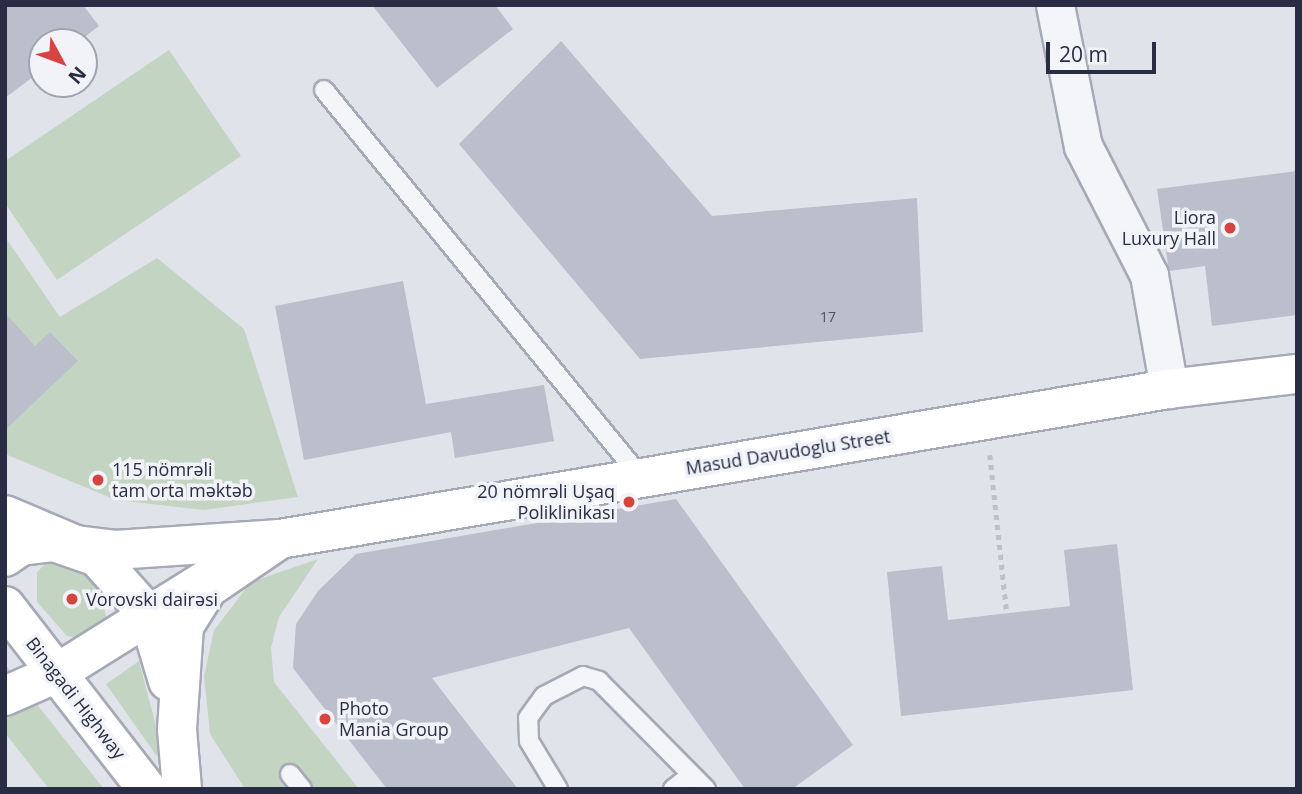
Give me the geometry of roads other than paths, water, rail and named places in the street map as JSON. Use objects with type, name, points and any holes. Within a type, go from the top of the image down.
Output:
[{"type":"street","points":[[1055,5],[1083,146],[1149,275],[1168,389]]},
{"type":"street","name":"Masud Davudoglu Street","points":[[280,539],[640,476],[1168,389],[1297,374]]},
{"type":"street","points":[[5,515],[75,545],[113,571],[148,614],[177,729]]},
{"type":"street","points":[[5,557],[37,542],[116,550],[280,539]]},
{"type":"street","points":[[5,696],[57,673],[148,614],[280,539]]},
{"type":"street","points":[[182,789],[177,729],[181,649],[192,608],[208,588],[280,539]]},
{"type":"street","points":[[93,651],[119,612],[113,571]]},
{"type":"street","name":"Binagadi Highway","points":[[6,607],[147,789]]},
{"type":"lane","points":[[324,90],[640,476]]},
{"type":"lane","points":[[558,789],[529,741],[528,718],[544,696],[583,676],[598,681],[706,789]]},
{"type":"lane","points":[[290,774],[302,789]]},
{"type":"lane","points":[[673,789],[691,775]]},
{"type":"place","name":"Liora Luxury Hall","points":[[1230,228]]},
{"type":"place","name":"115 nömrəli tam orta məktəb","points":[[98,480]]},
{"type":"place","name":"20 nömrəli Uşaq Poliklinikası","points":[[629,502]]},
{"type":"place","name":"Vorovski dairəsi","points":[[72,599]]},
{"type":"place","name":"Photo Mania Group","points":[[325,719]]}]
